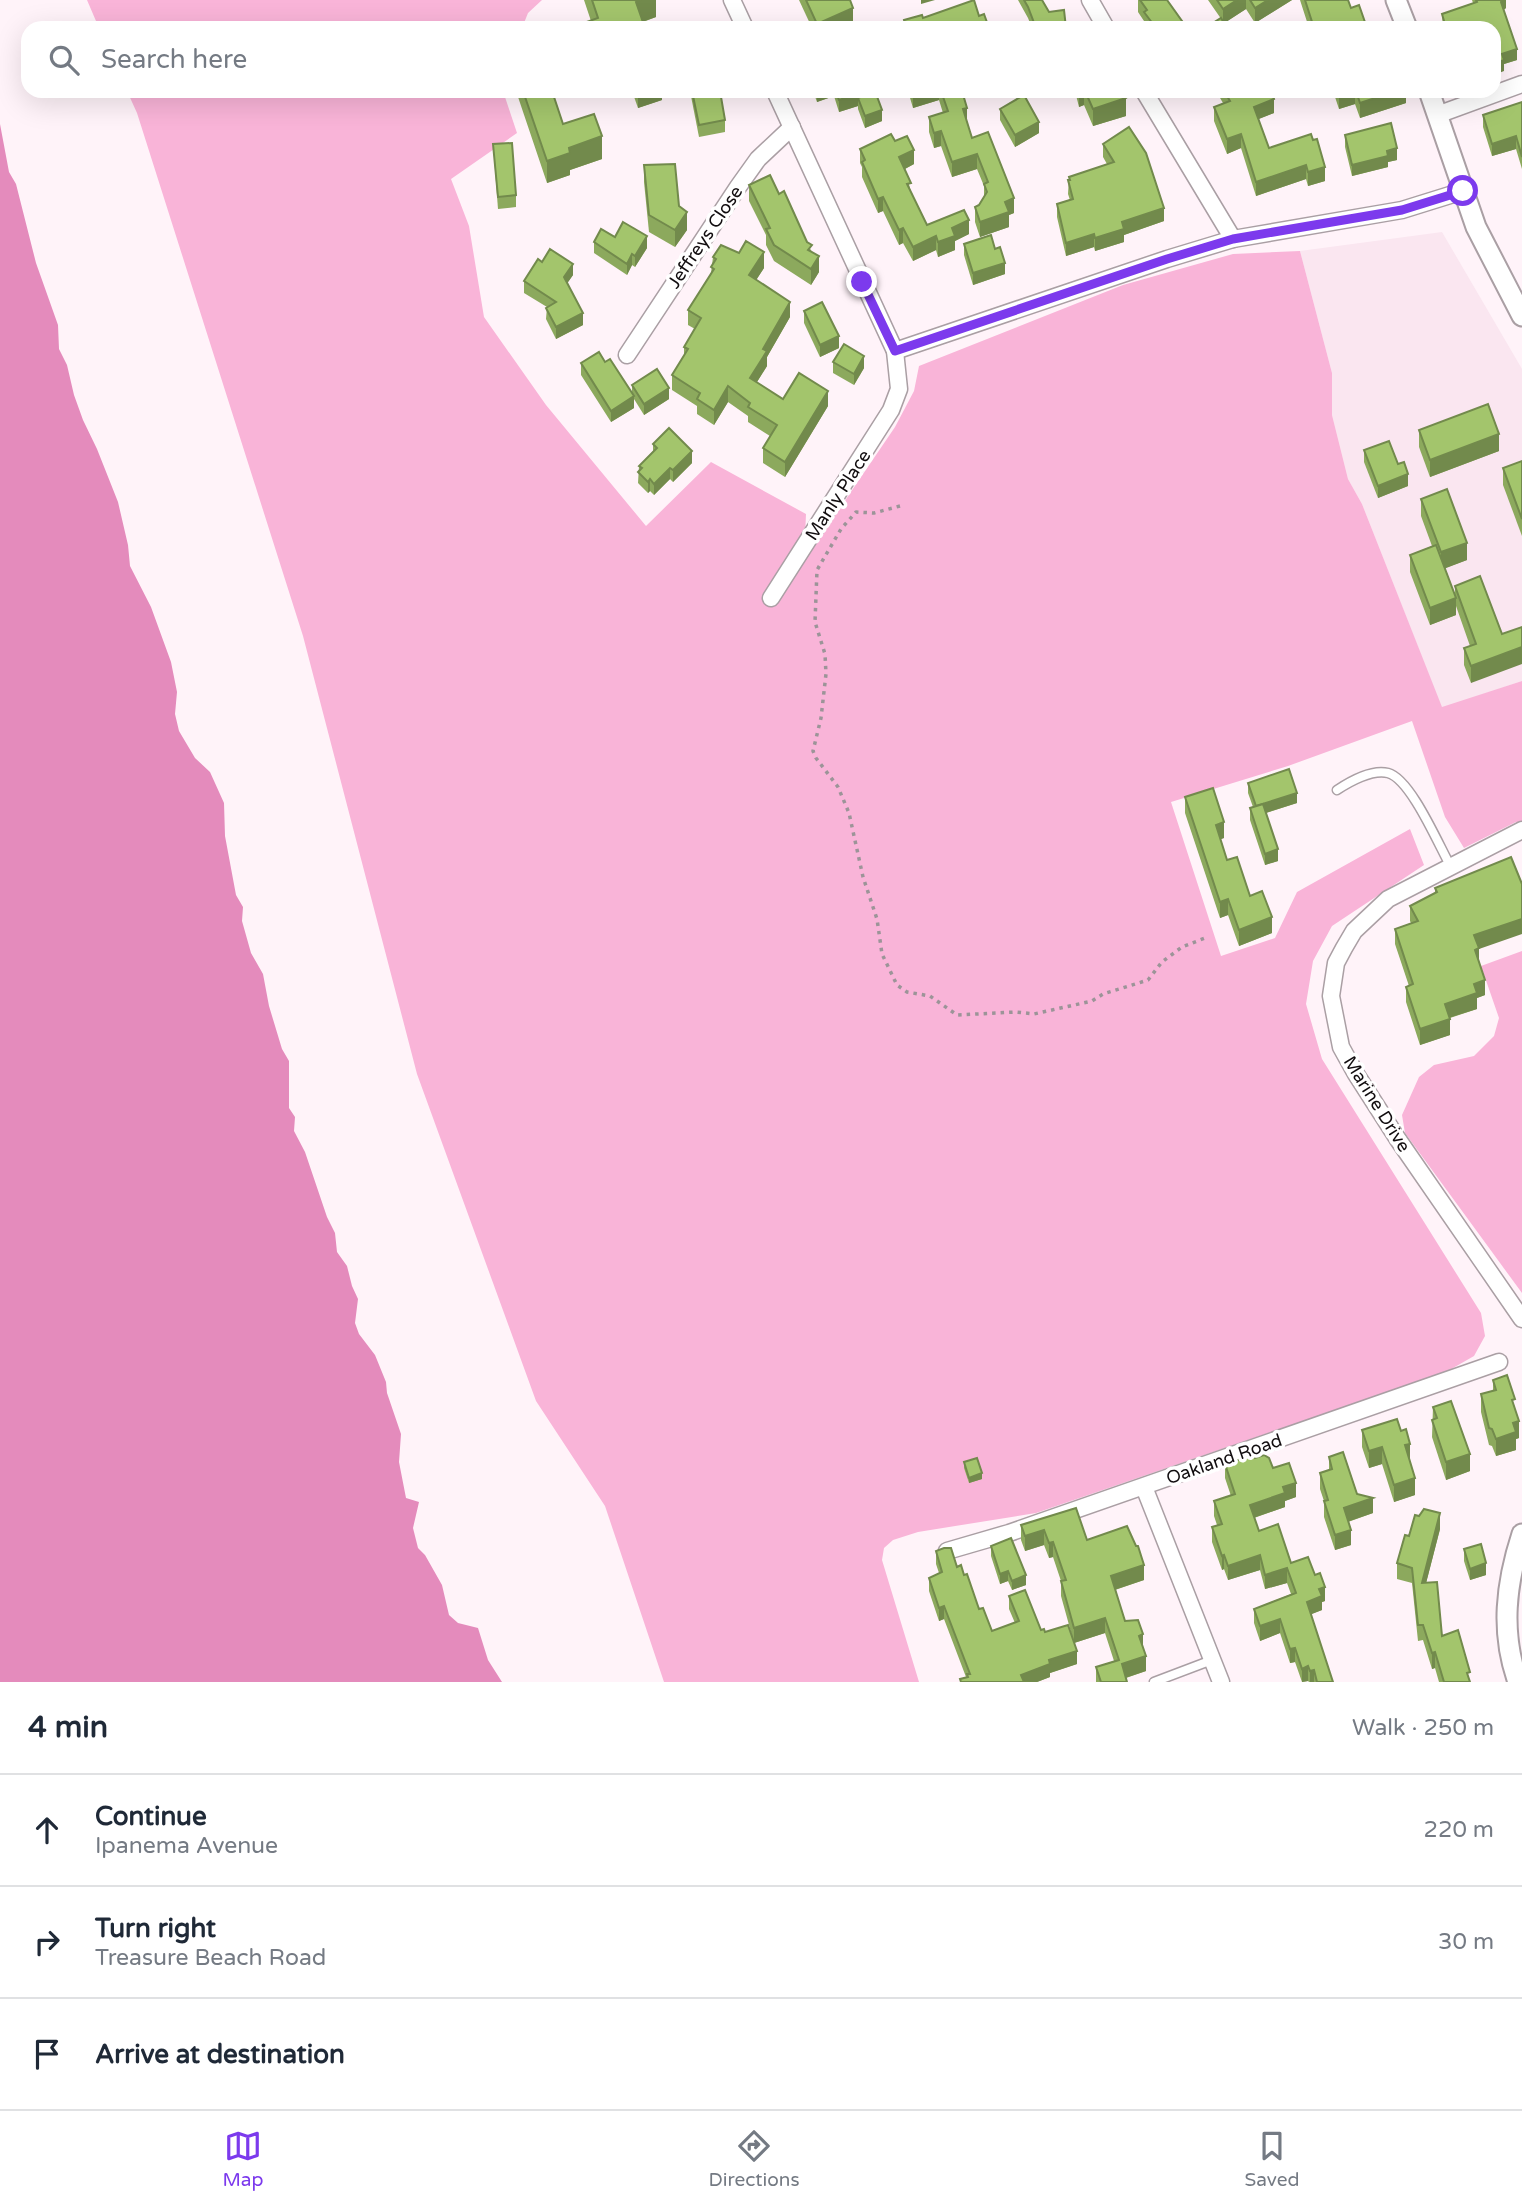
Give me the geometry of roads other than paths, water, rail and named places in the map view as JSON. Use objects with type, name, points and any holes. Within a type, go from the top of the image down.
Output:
[{"type":"street","points":[[732,0],[742,21]]},
{"type":"street","points":[[1090,0],[1102,21]]},
{"type":"street","points":[[1396,0],[1404,21]]},
{"type":"street","points":[[1501,92],[1522,84]]},
{"type":"street","points":[[778,98],[895,351],[1233,239],[1402,210],[1463,191]]},
{"type":"street","points":[[1148,98],[1233,239]]},
{"type":"street","points":[[1431,98],[1463,191],[1492,261],[1522,316]]},
{"type":"street","points":[[1437,115],[1484,98]]},
{"type":"street","name":"Jeffreys Close","points":[[627,355],[758,159],[792,127]]},
{"type":"street","name":"Manly Place","points":[[771,598],[885,421],[899,389],[895,351]]},
{"type":"street","name":"Marine Drive","points":[[1522,831],[1388,900],[1354,931],[1336,963],[1332,979],[1332,1012],[1341,1047],[1356,1074],[1522,1319]]},
{"type":"street","name":"Oakland Road","points":[[947,1551],[1009,1533],[1499,1362]]},
{"type":"street","points":[[1143,1487],[1221,1682]]},
{"type":"street","points":[[1518,1682],[1512,1665],[1506,1620],[1512,1566],[1522,1534]]},
{"type":"lane","points":[[1337,790],[1375,774],[1387,773],[1399,779],[1415,799],[1451,867]]},
{"type":"lane","points":[[1154,1682],[1212,1660]]}]
